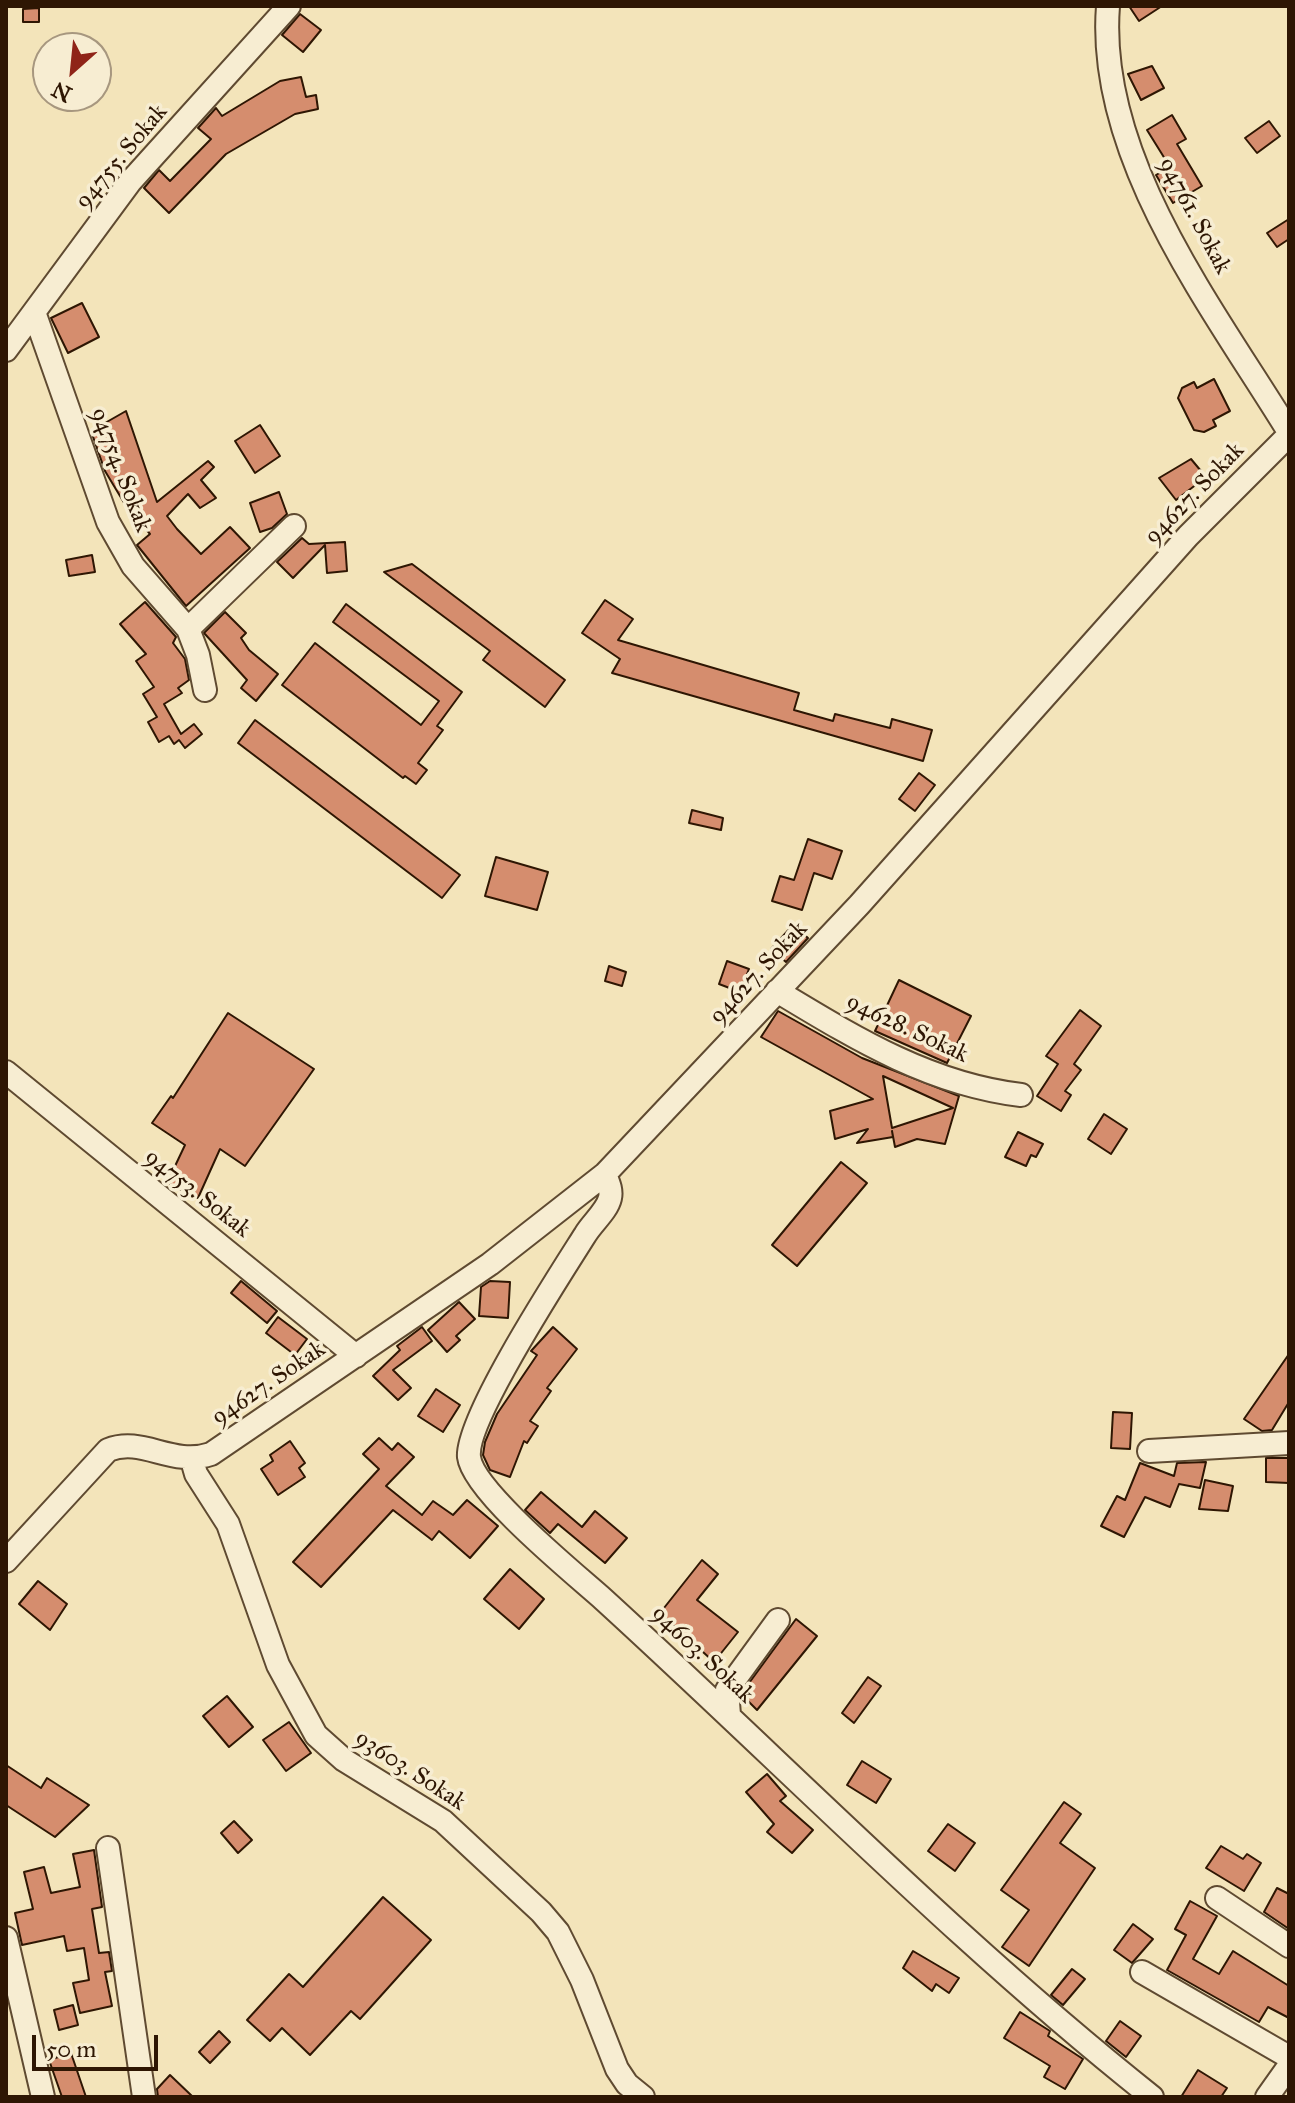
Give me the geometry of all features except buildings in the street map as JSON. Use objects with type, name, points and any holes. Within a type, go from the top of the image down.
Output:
[{"type":"street","name":"94755. Sokak","points":[[6,350],[130,182],[289,6]]},
{"type":"street","name":"94761. Sokak","points":[[1108,6],[1109,72],[1123,127],[1151,198],[1289,434]]},
{"type":"street","name":"94754. Sokak","points":[[34,312],[101,503],[120,546],[145,581],[188,629],[198,655],[205,690]]},
{"type":"street","name":"94627. Sokak","points":[[192,1460],[234,1441],[490,1264],[605,1174],[859,905],[1188,536],[1289,434]]},
{"type":"street","points":[[188,629],[294,526]]},
{"type":"street","name":"94628. Sokak","points":[[777,991],[852,1036],[917,1067],[956,1083],[1021,1095]]},
{"type":"street","name":"94753. Sokak","points":[[6,1072],[356,1356]]},
{"type":"street","name":"94603. Sokak","points":[[605,1174],[611,1189],[607,1206],[586,1234],[480,1412],[469,1457],[477,1477],[507,1510],[995,1962],[1152,2097]]},
{"type":"street","points":[[1149,1451],[1289,1443]]},
{"type":"street","points":[[6,1561],[108,1450],[120,1445],[136,1446],[192,1460]]},
{"type":"street","name":"93603. Sokak","points":[[192,1460],[196,1474],[228,1524],[266,1637],[316,1735],[344,1760],[443,1821],[541,1912],[558,1932],[582,1980],[617,2069],[627,2084],[643,2097]]},
{"type":"street","points":[[729,1715],[727,1690],[778,1620]]},
{"type":"street","points":[[108,1848],[144,2097]]},
{"type":"street","points":[[1217,1898],[1289,1946]]},
{"type":"street","points":[[6,1938],[43,2097]]},
{"type":"street","points":[[1142,1972],[1289,2057]]},
{"type":"street","points":[[1267,2097],[1289,2066]]}]
